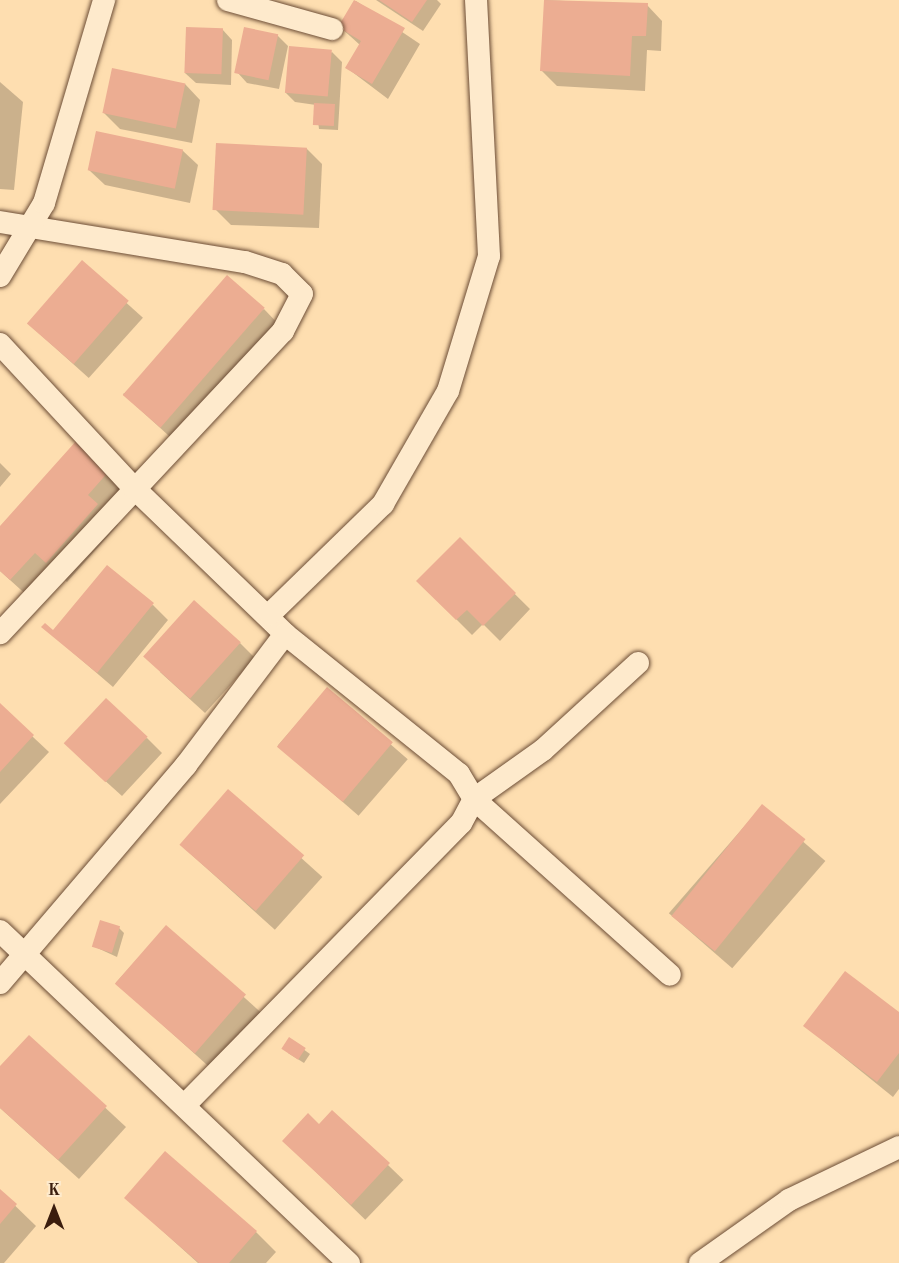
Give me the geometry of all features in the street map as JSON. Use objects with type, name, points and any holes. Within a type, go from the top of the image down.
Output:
[{"type":"street","points":[[0,276],[32,226],[104,0]]},
{"type":"street","points":[[228,0],[332,29]]},
{"type":"street","points":[[270,614],[383,504],[448,391],[489,256],[476,0]]},
{"type":"street","points":[[0,222],[245,262],[282,274],[302,294],[284,331],[0,633]]},
{"type":"street","points":[[0,344],[134,488],[270,614],[285,634],[459,774],[474,799],[670,975]]},
{"type":"street","points":[[0,982],[186,765],[285,634]]},
{"type":"street","points":[[186,1104],[461,823],[474,799],[543,750],[638,663]]},
{"type":"street","points":[[0,931],[186,1104],[339,1259]]},
{"type":"street","points":[[700,1263],[789,1200],[899,1147]]},
{"type":"building","points":[[354,0],[405,28],[372,84],[345,68],[361,41],[338,27]]},
{"type":"building","points":[[379,0],[427,0],[412,22]]},
{"type":"building","points":[[544,0],[648,3],[646,36],[632,36],[630,76],[540,71]]},
{"type":"building","points":[[186,27],[223,28],[221,74],[184,73]]},
{"type":"building","points":[[244,27],[278,34],[268,80],[234,73]]},
{"type":"building","points":[[289,46],[332,50],[328,97],[285,93]]},
{"type":"building","points":[[112,68],[185,84],[176,129],[102,113]]},
{"type":"building","points":[[314,103],[335,104],[334,126],[313,125]]},
{"type":"building","points":[[96,131],[183,150],[175,189],[88,170]]},
{"type":"building","points":[[216,143],[307,148],[303,215],[212,210]]},
{"type":"building","points":[[82,260],[129,301],[74,364],[27,323]]},
{"type":"building","points":[[227,275],[265,308],[160,428],[123,395]]},
{"type":"building","points":[[77,440],[110,470],[88,495],[98,504],[46,563],[35,553],[10,580],[0,571],[0,526]]},
{"type":"building","points":[[460,537],[516,593],[483,626],[467,610],[456,620],[416,581]]},
{"type":"building","points":[[107,565],[154,603],[97,673],[41,627],[45,623],[53,630]]},
{"type":"building","points":[[194,600],[241,642],[190,699],[143,656]]},
{"type":"building","points":[[327,687],[393,742],[343,802],[277,747]]},
{"type":"building","points":[[106,698],[148,737],[105,782],[64,743]]},
{"type":"building","points":[[0,703],[34,735],[0,772]]},
{"type":"building","points":[[228,789],[304,855],[256,911],[179,845]]},
{"type":"building","points":[[762,804],[806,839],[715,951],[671,916]]},
{"type":"building","points":[[100,920],[120,926],[112,953],[92,947]]},
{"type":"building","points":[[166,925],[246,995],[195,1053],[115,984]]},
{"type":"building","points":[[845,971],[899,1012],[899,1053],[877,1082],[803,1026]]},
{"type":"building","points":[[29,1035],[107,1106],[58,1160],[0,1108],[0,1066]]},
{"type":"building","points":[[289,1037],[306,1048],[298,1060],[281,1049]]},
{"type":"building","points":[[332,1110],[390,1163],[351,1205],[282,1141],[308,1113],[319,1124]]},
{"type":"building","points":[[165,1151],[257,1231],[229,1263],[199,1263],[124,1198]]},
{"type":"building","points":[[0,1189],[17,1204],[0,1224]]}]
